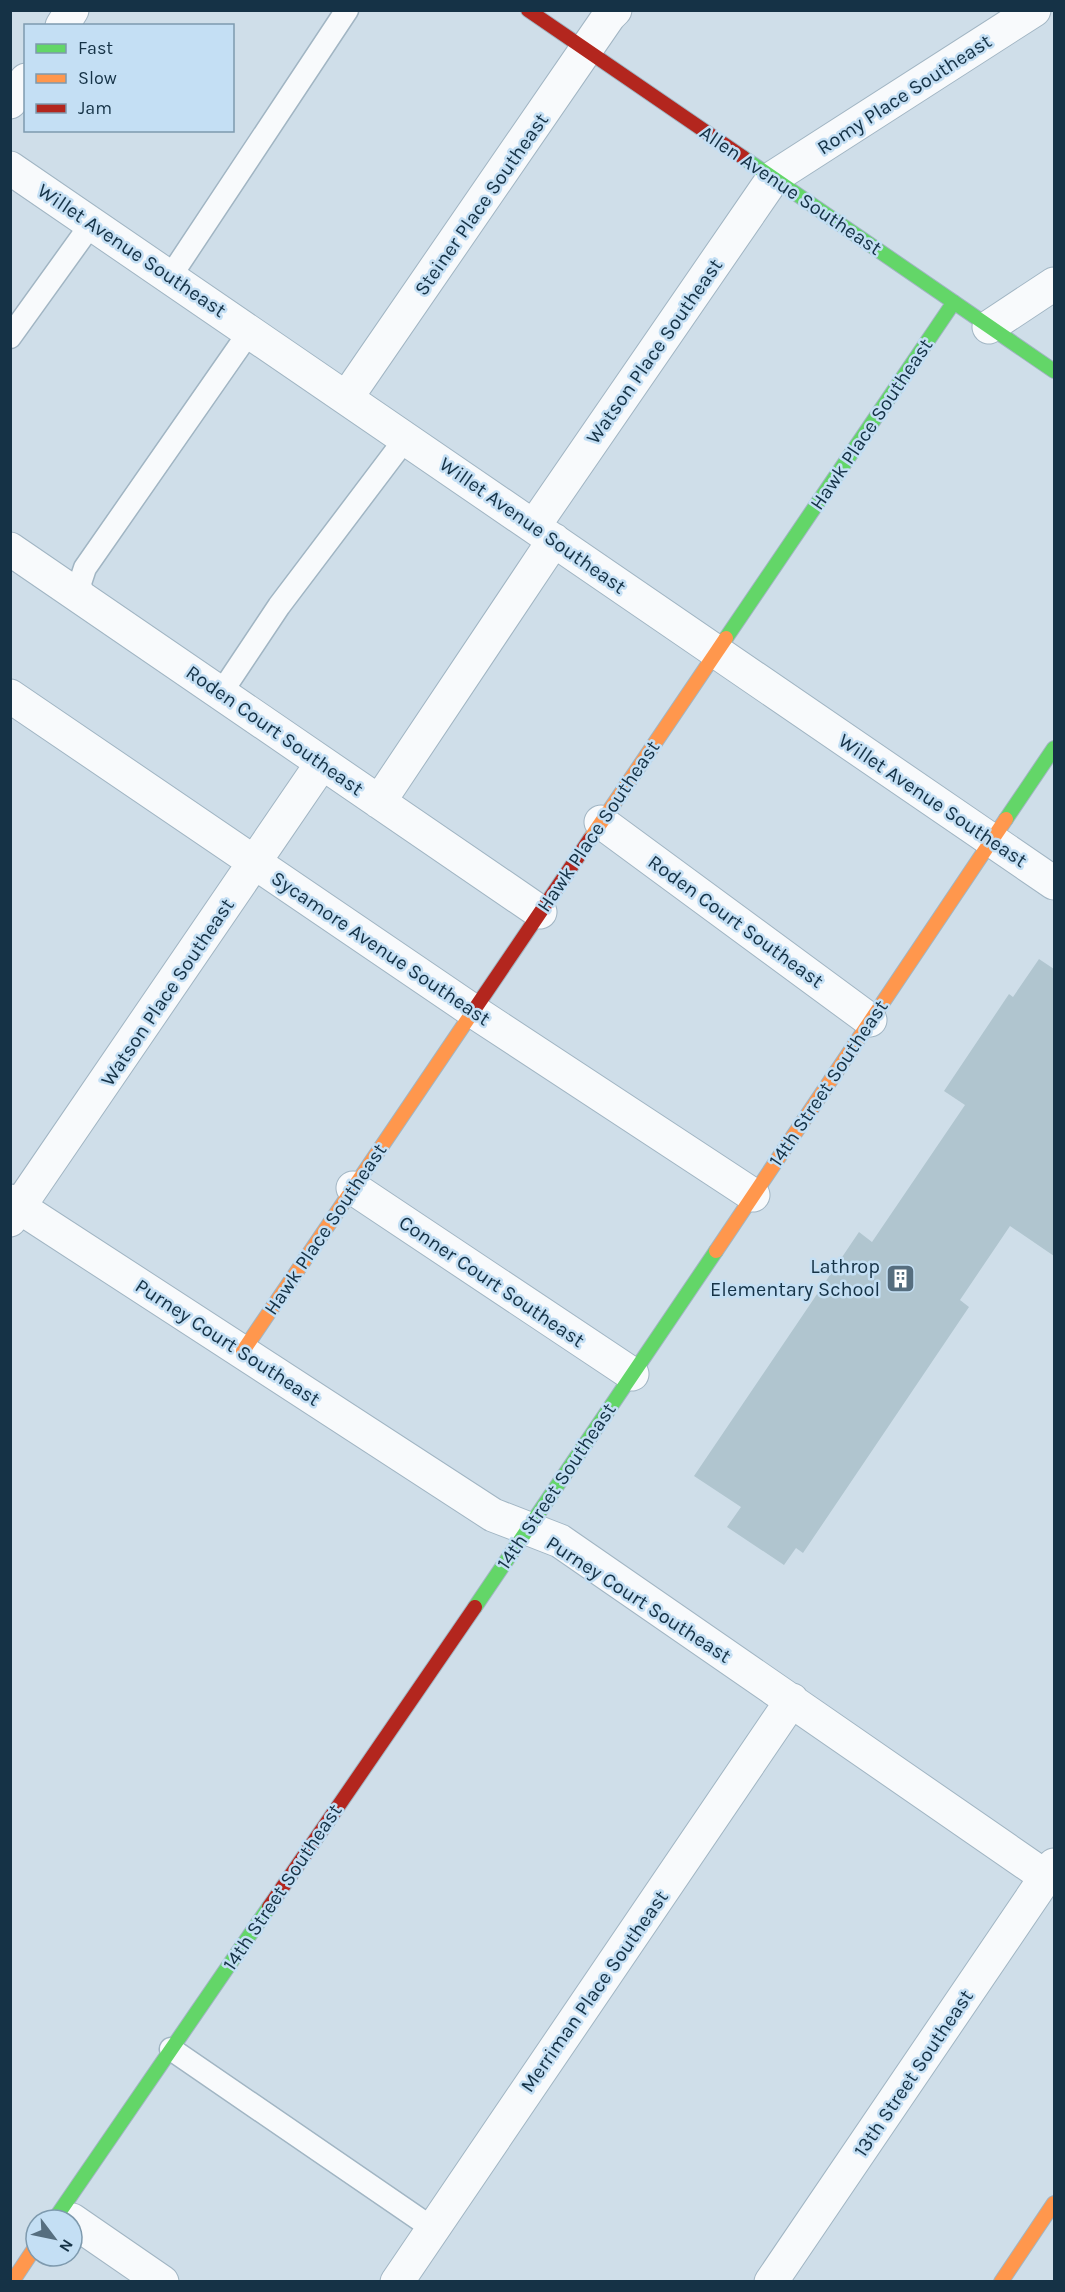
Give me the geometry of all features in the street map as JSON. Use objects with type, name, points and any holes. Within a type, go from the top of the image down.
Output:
[{"type":"main road","name":"Allen Avenue Southeast","points":[[528,10],[1054,371]]},
{"type":"main road","name":"Hawk Place Southeast","points":[[243,1351],[954,302]]},
{"type":"main road","name":"14th Street Southeast","points":[[70,2208],[171,2049],[528,1529],[1054,748]]},
{"type":"main road","points":[[1001,2282],[1054,2203]]},
{"type":"main road","points":[[12,2282],[24,2264]]},
{"type":"street","points":[[63,24],[72,10]]},
{"type":"street","name":"Steiner Place Southeast","points":[[347,398],[615,10]]},
{"type":"street","name":"Romy Place Southeast","points":[[774,177],[1034,10]]},
{"type":"street","points":[[10,102],[24,83]]},
{"type":"street","name":"Willet Avenue Southeast","points":[[10,168],[1054,883]]},
{"type":"street","name":"Watson Place Southeast","points":[[379,802],[544,533],[774,177]]},
{"type":"street","points":[[989,327],[1054,284]]},
{"type":"street","name":"Roden Court Southeast","points":[[10,549],[540,912]]},
{"type":"street","name":"Sycamore Avenue Southeast","points":[[10,696],[473,1011],[753,1196]]},
{"type":"street","name":"Watson Place Southeast","points":[[14,1210],[322,763]]},
{"type":"street","name":"Roden Court Southeast","points":[[601,822],[870,1020]]},
{"type":"street","name":"Conner Court Southeast","points":[[353,1188],[632,1374]]},
{"type":"street","name":"Purney Court Southeast","points":[[14,1210],[243,1351],[493,1515],[560,1541],[792,1700],[1050,1871]]},
{"type":"street","name":"Merriman Place Southeast","points":[[397,2282],[792,1700]]},
{"type":"street","name":"13th Street Southeast","points":[[771,2282],[1050,1871]]},
{"type":"street","points":[[84,2231],[162,2282]]},
{"type":"lane","points":[[170,277],[347,10]]},
{"type":"lane","points":[[10,337],[92,223]]},
{"type":"lane","points":[[83,598],[81,583],[84,568],[250,331]]},
{"type":"lane","points":[[221,693],[279,606],[406,438]]},
{"type":"lane","points":[[171,2049],[432,2228]]},
{"type":"building","name":"Lathrop Elementary School","points":[[1039,959],[1054,969],[1054,1256],[1010,1226],[960,1300],[969,1307],[803,1553],[796,1548],[784,1565],[727,1527],[741,1507],[694,1476],[859,1232],[872,1242],[965,1105],[944,1091],[1009,994],[1013,997]]},
{"type":"traffic: fast","points":[[744,158],[1054,371]]},
{"type":"traffic: fast","points":[[726,638],[954,302]]},
{"type":"traffic: fast","points":[[1006,819],[1054,748]]},
{"type":"traffic: fast","points":[[475,1607],[716,1251]]},
{"type":"traffic: fast","points":[[62,2208],[269,1907]]},
{"type":"traffic: slow","points":[[590,839],[726,638]]},
{"type":"traffic: slow","points":[[716,1251],[1006,819]]},
{"type":"traffic: slow","points":[[243,1351],[474,1010]]},
{"type":"traffic: slow","points":[[1001,2282],[1054,2203]]},
{"type":"traffic: slow","points":[[12,2282],[24,2264]]},
{"type":"traffic: jam","points":[[528,10],[744,158]]},
{"type":"traffic: jam","points":[[474,1010],[590,839]]},
{"type":"traffic: jam","points":[[269,1907],[475,1607]]},
{"type":"place","name":"Lathrop Elementary School","points":[[901,1278]]}]
